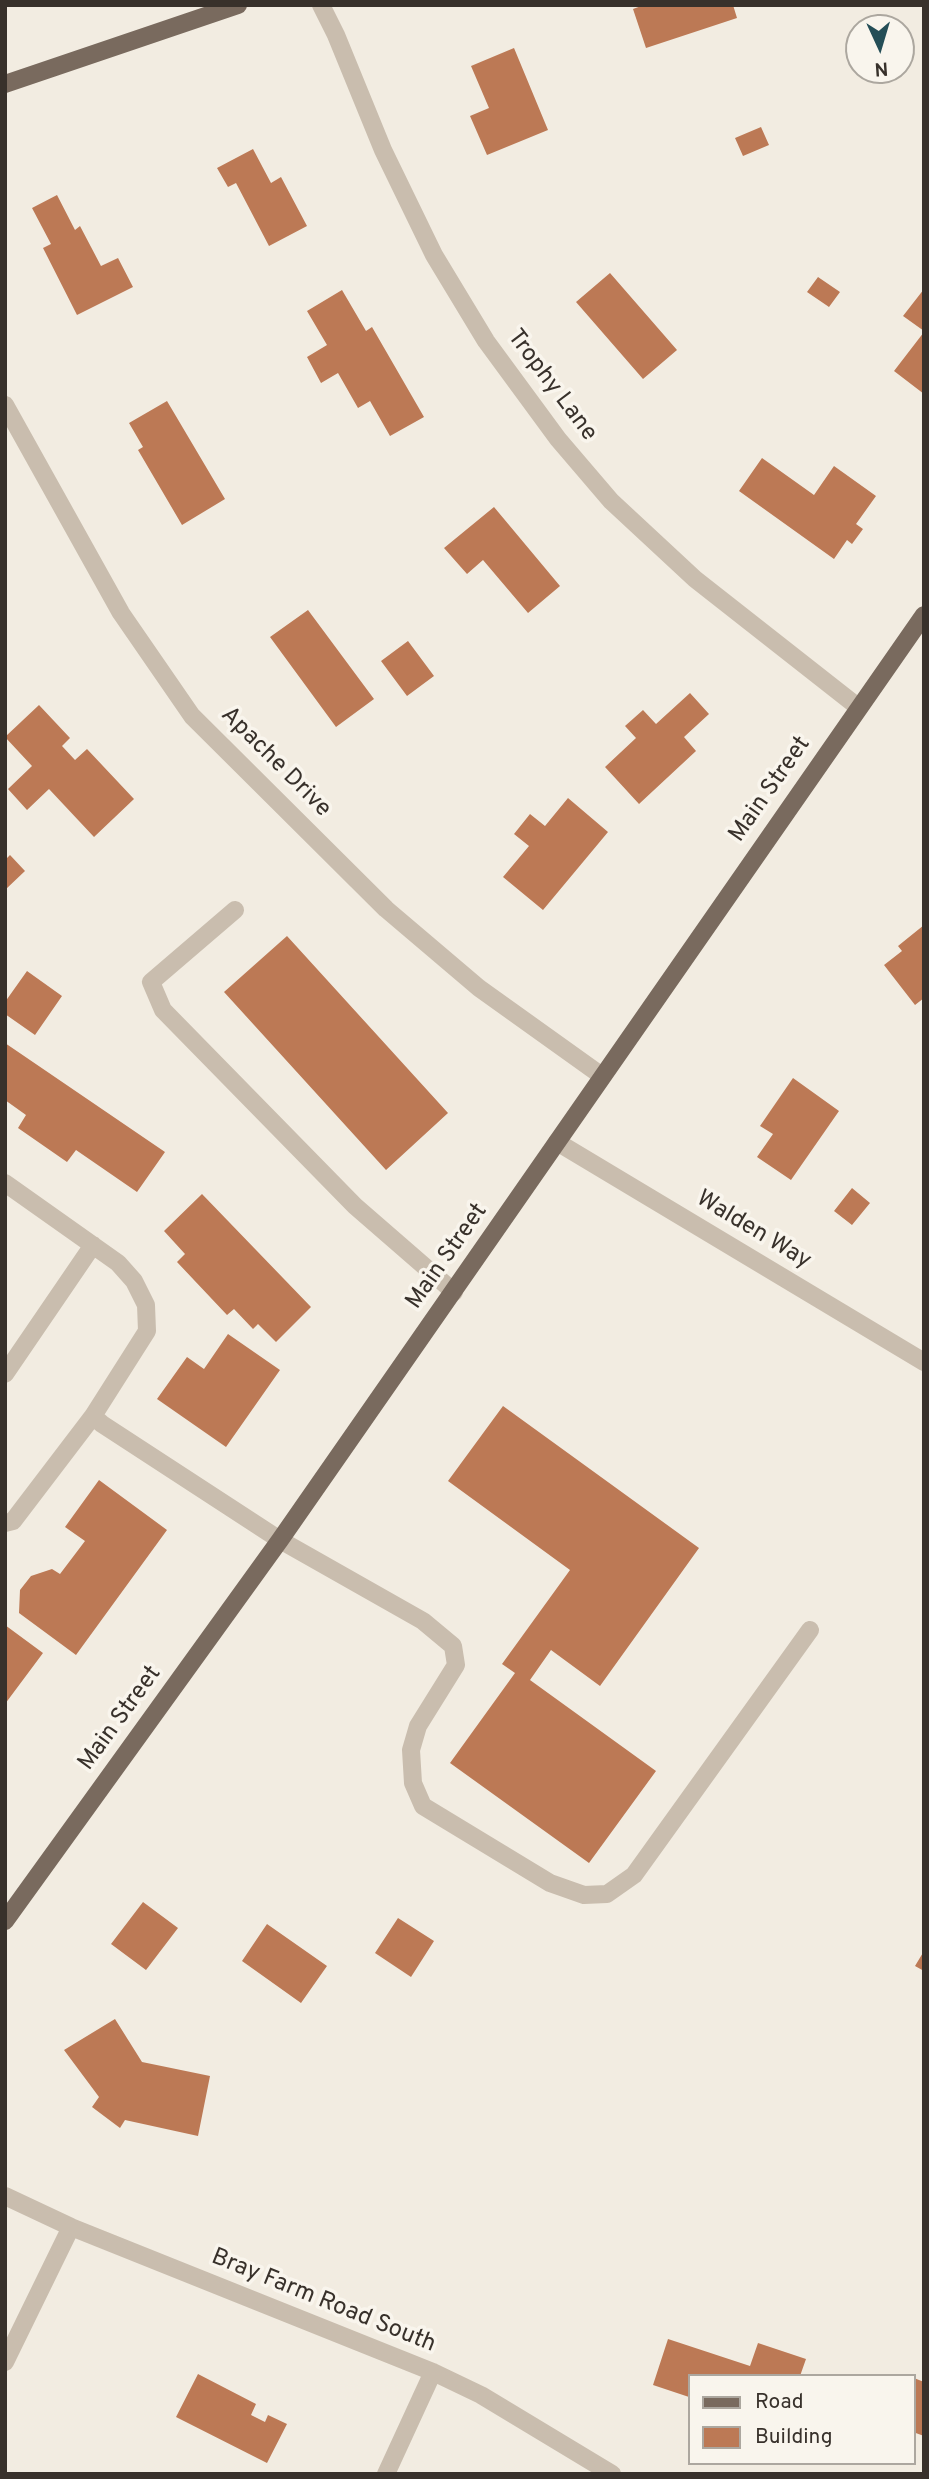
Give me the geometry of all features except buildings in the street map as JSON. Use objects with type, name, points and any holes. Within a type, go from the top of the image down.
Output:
[{"type":"main road","points":[[5,84],[238,5]]},
{"type":"main road","name":"Main Street","points":[[5,1921],[280,1540],[924,615]]},
{"type":"street","name":"Trophy Lane","points":[[321,5],[337,35],[383,150],[434,255],[486,341],[558,439],[611,501],[695,579],[858,707]]},
{"type":"street","name":"Apache Drive","points":[[5,405],[121,613],[192,716],[386,909],[479,988],[602,1076]]},
{"type":"street","points":[[235,910],[151,982],[163,1010],[355,1206],[454,1292]]},
{"type":"street","name":"Walden Way","points":[[556,1142],[924,1362]]},
{"type":"street","points":[[5,1183],[118,1263],[134,1282],[146,1305],[148,1331],[93,1416],[13,1521],[5,1523]]},
{"type":"street","points":[[5,1374],[93,1245]]},
{"type":"street","points":[[93,1416],[280,1540],[423,1621],[453,1646],[456,1665],[418,1726],[411,1750],[413,1783],[423,1806],[550,1884],[584,1895],[607,1894],[634,1875],[810,1630]]},
{"type":"street","name":"Bray Farm Road South","points":[[5,2196],[71,2227],[433,2372],[481,2395],[612,2474]]},
{"type":"street","points":[[5,2362],[71,2227]]},
{"type":"street","points":[[386,2474],[433,2372]]}]
